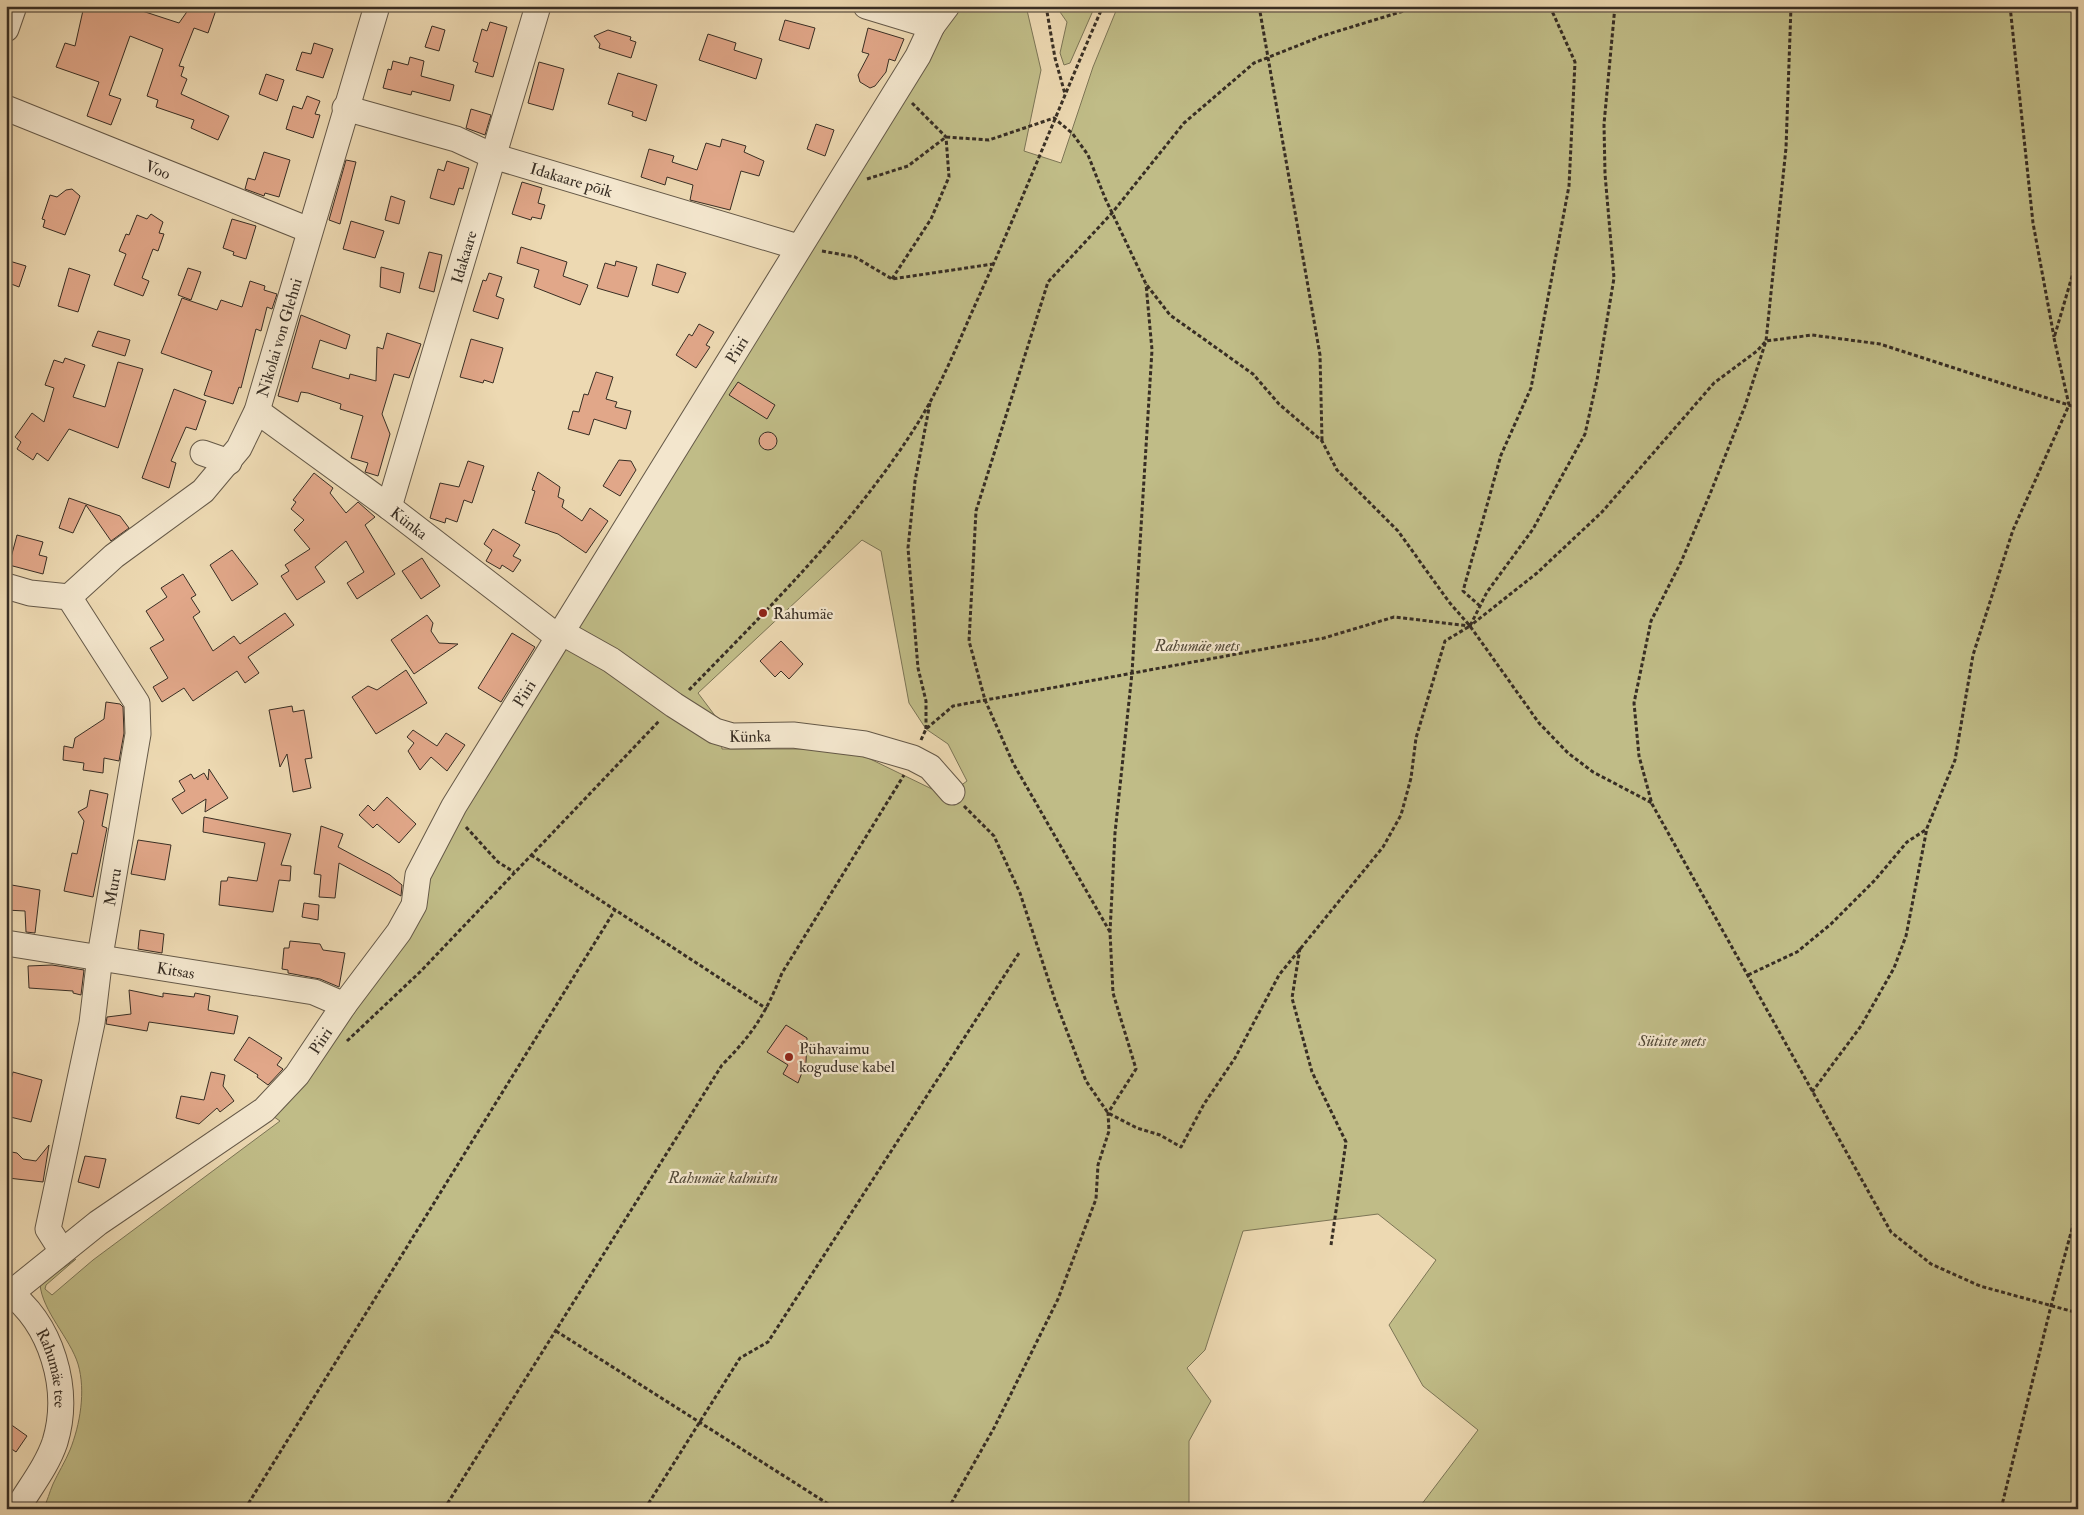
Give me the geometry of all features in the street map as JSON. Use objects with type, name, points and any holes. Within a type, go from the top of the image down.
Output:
[{"type":"street","points":[[6,29],[14,6]]},
{"type":"street","name":"Nikolai von Glehni","points":[[69,597],[114,556],[203,491],[239,448],[257,411],[345,108],[377,6]]},
{"type":"street","name":"Idakaare","points":[[389,507],[538,6]]},
{"type":"street","points":[[866,6],[932,26]]},
{"type":"street","name":"Piiri","points":[[9,1292],[98,1223],[264,1110],[297,1075],[344,1005],[399,932],[414,906],[418,875],[451,812],[645,499],[798,247],[918,56],[932,26],[948,6]]},
{"type":"street","name":"Voo","points":[[6,108],[309,230]]},
{"type":"street","name":"Idakaare põik","points":[[345,108],[456,140],[494,156],[798,247]]},
{"type":"street","name":"Künka","points":[[257,411],[560,635],[611,660],[715,732],[732,736],[793,734],[865,744],[913,758],[930,767],[952,792]]},
{"type":"street","points":[[203,453],[229,462]]},
{"type":"street","points":[[6,586],[30,593],[69,597]]},
{"type":"street","name":"Muru","points":[[62,1252],[48,1230],[92,1023],[100,956],[138,734],[137,703],[69,597]]},
{"type":"street","name":"Kitsas","points":[[6,943],[100,956],[314,992],[344,1005]]},
{"type":"street","name":"Rahumäe tee","points":[[9,1292],[35,1320],[53,1354],[61,1400],[54,1442],[47,1460],[17,1509]]},
{"type":"path","points":[[1046,6],[1055,58],[1065,94]]},
{"type":"path","points":[[1259,6],[1320,355],[1322,441]]},
{"type":"path","points":[[1110,932],[1013,763],[985,700],[969,641],[976,511],[1048,282],[1112,213],[1184,123],[1254,63],[1322,36],[1420,6]]},
{"type":"path","points":[[1480,606],[1463,591],[1502,455],[1531,388],[1569,186],[1575,62],[1552,11],[1542,6]]},
{"type":"path","points":[[1470,626],[1487,592],[1533,529],[1584,434],[1597,380],[1614,278],[1605,174],[1604,124],[1615,6]]},
{"type":"path","points":[[1791,6],[1786,148],[1766,341],[1745,406],[1710,494],[1681,562],[1650,621],[1634,703],[1639,756],[1652,804],[1891,1232],[1931,1264],[1980,1286],[2078,1312]]},
{"type":"path","points":[[1812,1092],[1861,1026],[1894,968],[1906,936],[1927,828],[1955,760],[1974,655],[2013,530],[2069,405],[2054,338],[2033,223],[2010,6]]},
{"type":"path","points":[[892,279],[931,219],[949,177],[946,137],[897,88]]},
{"type":"path","points":[[834,190],[908,166],[946,137],[989,140],[1054,118],[1072,133],[1088,155],[1112,213],[1146,284],[1170,315],[1253,374],[1279,404],[1322,441],[1337,470],[1398,531],[1449,602],[1470,626],[1539,723],[1568,753],[1593,772],[1652,804]]},
{"type":"path","points":[[798,247],[855,257],[892,279],[994,264]]},
{"type":"path","points":[[2054,338],[2078,256]]},
{"type":"path","points":[[948,1509],[994,1428],[1058,1299],[1084,1236],[1096,1199],[1098,1164],[1109,1131],[1108,1113],[1136,1069],[1113,993],[1110,932],[1115,833],[1132,673],[1152,350],[1146,284]]},
{"type":"path","points":[[952,792],[994,836],[1020,893],[1055,1000],[1086,1081],[1108,1113],[1137,1128],[1160,1135],[1181,1148],[1204,1104],[1235,1058],[1279,975],[1382,847],[1401,815],[1411,778],[1416,738],[1445,641],[1470,626],[1537,573],[1602,512],[1714,383],[1757,351],[1766,341],[1812,335],[1880,344],[2078,408]]},
{"type":"path","points":[[444,1509],[722,1065],[746,1041],[768,1009],[782,973],[913,758],[926,729],[926,702],[918,668],[908,548],[915,481],[931,400]]},
{"type":"path","points":[[926,729],[953,706],[1324,638],[1394,617],[1470,626]]},
{"type":"path","points":[[451,812],[498,862],[514,872]]},
{"type":"path","points":[[1748,975],[1797,952],[1818,935],[1875,880],[1906,842],[1927,828]]},
{"type":"path","points":[[531,855],[768,1009]]},
{"type":"path","points":[[245,1509],[615,910]]},
{"type":"path","points":[[1300,948],[1292,998],[1312,1072],[1346,1142],[1331,1245]]},
{"type":"path","points":[[645,1509],[740,1358],[768,1342],[1019,953]]},
{"type":"path","points":[[2001,1509],[2050,1306],[2078,1207]]},
{"type":"path","points":[[556,1331],[836,1509]]},
{"type":"green space","points":[[947,6],[1026,6],[1041,70],[1024,151],[1061,163],[1093,67],[1118,6],[2078,6],[2078,1509],[1418,1509],[1478,1430],[1423,1386],[1389,1325],[1436,1260],[1378,1214],[1243,1231],[1205,1350],[1187,1368],[1211,1401],[1189,1441],[1189,1509],[43,1509],[74,1440],[81,1408],[82,1385],[74,1354],[46,1304],[40,1284],[76,1259],[46,1285],[45,1289],[52,1295],[93,1260],[280,1121],[264,1110],[344,1005],[418,875]],"holes":[[[862,540],[881,551],[909,703],[926,729],[948,744],[967,781],[952,792],[934,790],[866,757],[815,749],[722,749],[719,721],[698,693]]]},
{"type":"green space","points":[[1060,6],[1095,6],[1070,63],[1064,65],[1060,53],[1067,22],[1060,12]]},
{"type":"building","points":[[84,6],[127,6],[179,23],[191,6],[205,6],[216,10],[208,33],[194,28],[179,66],[184,67],[181,76],[187,79],[181,94],[229,116],[218,140],[191,128],[194,120],[156,107],[158,100],[147,96],[163,49],[130,36],[109,95],[121,99],[111,125],[87,116],[99,82],[56,67],[65,43],[75,46]]},
{"type":"building","points":[[785,20],[815,28],[809,49],[779,40]]},
{"type":"building","points":[[490,22],[507,27],[493,77],[475,72],[478,63],[473,61],[482,29],[487,31]]},
{"type":"building","points":[[432,26],[445,30],[439,51],[425,47]]},
{"type":"building","points":[[868,28],[904,39],[895,61],[889,59],[886,72],[875,86],[870,88],[860,82],[858,75],[869,54],[862,52]]},
{"type":"building","points":[[608,30],[631,37],[630,40],[636,42],[631,58],[599,48],[600,44],[594,36]]},
{"type":"building","points":[[708,34],[736,43],[734,50],[762,59],[756,79],[699,60]]},
{"type":"building","points":[[314,43],[333,49],[323,78],[296,70],[302,52],[311,54]]},
{"type":"building","points":[[410,57],[424,61],[421,76],[454,85],[450,101],[412,91],[411,95],[383,88],[388,69],[391,70],[393,61],[408,65]]},
{"type":"building","points":[[539,62],[564,69],[553,110],[528,103]]},
{"type":"building","points":[[618,73],[657,85],[646,121],[632,116],[633,112],[608,104]]},
{"type":"building","points":[[266,74],[284,80],[277,101],[259,94]]},
{"type":"building","points":[[307,96],[320,101],[315,114],[320,115],[313,138],[286,129],[293,106],[302,109]]},
{"type":"building","points":[[471,109],[491,115],[485,135],[466,128]]},
{"type":"building","points":[[816,124],[834,130],[825,156],[807,149]]},
{"type":"building","points":[[722,139],[746,146],[744,152],[764,161],[759,176],[741,171],[730,210],[690,200],[693,185],[667,177],[665,185],[641,177],[649,149],[674,156],[672,162],[697,170],[706,143],[720,147]]},
{"type":"building","points":[[264,152],[290,160],[279,197],[265,193],[264,196],[245,189],[248,178],[255,180]]},
{"type":"building","points":[[346,160],[356,162],[340,224],[329,220]]},
{"type":"building","points":[[447,161],[469,168],[463,189],[459,188],[454,205],[430,198],[438,169],[444,171]]},
{"type":"building","points":[[522,182],[542,188],[538,203],[545,205],[541,219],[532,217],[531,220],[512,214]]},
{"type":"building","points":[[72,189],[80,196],[65,235],[43,227],[45,220],[42,219],[50,195],[57,197],[66,190]]},
{"type":"building","points":[[391,196],[405,201],[399,224],[385,220]]},
{"type":"building","points":[[151,214],[163,222],[159,233],[164,234],[158,251],[153,249],[142,278],[149,281],[143,296],[114,285],[126,254],[119,251],[126,234],[129,235],[137,215],[147,219]]},
{"type":"building","points":[[232,219],[256,226],[246,259],[233,255],[234,252],[223,248]]},
{"type":"building","points":[[351,221],[384,231],[375,258],[343,249]]},
{"type":"building","points":[[521,247],[567,262],[563,276],[588,285],[580,305],[534,287],[539,270],[517,263]]},
{"type":"building","points":[[429,252],[442,255],[434,292],[419,288]]},
{"type":"building","points":[[6,260],[26,266],[19,287],[6,282]]},
{"type":"building","points":[[616,261],[637,267],[628,297],[597,288],[605,263],[615,266]]},
{"type":"building","points":[[657,264],[686,273],[678,293],[652,285]]},
{"type":"building","points":[[381,267],[404,273],[400,293],[380,287]]},
{"type":"building","points":[[69,268],[90,275],[78,312],[58,306]]},
{"type":"building","points":[[188,268],[201,272],[191,300],[178,295]]},
{"type":"building","points":[[489,273],[502,277],[496,296],[504,299],[498,319],[473,311],[483,280],[486,281]]},
{"type":"building","points":[[250,281],[265,286],[264,290],[277,294],[272,309],[267,307],[261,331],[256,329],[241,388],[239,387],[233,404],[204,395],[212,371],[161,353],[182,298],[217,310],[221,300],[242,307]]},
{"type":"building","points":[[301,315],[350,335],[346,349],[320,340],[312,368],[349,379],[350,374],[376,381],[377,347],[383,349],[387,333],[421,344],[409,378],[394,374],[382,414],[390,434],[378,476],[365,472],[368,463],[351,458],[363,416],[340,409],[341,404],[308,393],[301,392],[298,402],[278,396]]},
{"type":"building","points":[[699,324],[714,332],[706,345],[710,347],[696,368],[676,355],[689,334],[692,336]]},
{"type":"building","points":[[98,331],[130,340],[125,356],[92,346]]},
{"type":"building","points":[[471,339],[503,348],[493,383],[484,380],[483,383],[460,377]]},
{"type":"building","points":[[65,358],[85,365],[73,397],[105,407],[118,362],[143,369],[118,448],[69,429],[48,461],[37,453],[33,460],[17,449],[21,442],[15,437],[32,413],[44,422],[54,388],[45,385],[54,360],[63,363]]},
{"type":"building","points":[[596,372],[613,377],[606,399],[617,402],[615,407],[631,411],[626,429],[594,419],[589,435],[568,429],[573,411],[579,412],[584,394],[588,395]]},
{"type":"building","points":[[738,382],[775,405],[767,419],[729,395]]},
{"type":"building","points":[[174,389],[206,401],[196,430],[186,427],[171,461],[176,463],[169,488],[142,478]]},
{"type":"building","points":[[768,432],[774,435],[777,441],[774,447],[768,450],[762,447],[759,441],[762,435]]},
{"type":"building","points":[[619,460],[631,461],[636,470],[620,496],[603,486]]},
{"type":"building","points":[[468,461],[484,466],[472,503],[464,500],[457,522],[446,518],[445,523],[430,518],[440,483],[459,487]]},
{"type":"building","points":[[538,472],[560,487],[558,497],[564,500],[562,507],[582,521],[590,508],[608,521],[586,553],[558,534],[525,523],[535,491],[532,490]]},
{"type":"building","points":[[314,473],[333,488],[330,493],[346,513],[358,502],[375,517],[365,525],[395,574],[357,599],[347,583],[364,572],[346,541],[315,567],[325,582],[297,600],[281,576],[289,571],[285,565],[310,549],[294,530],[304,520],[291,509],[296,502],[293,500]]},
{"type":"building","points":[[69,498],[120,516],[129,528],[111,541],[86,505],[73,533],[59,528]]},
{"type":"building","points":[[493,529],[520,545],[513,556],[521,560],[513,572],[502,565],[500,569],[486,561],[492,550],[484,544]]},
{"type":"building","points":[[17,535],[43,542],[39,555],[47,557],[43,574],[9,565]]},
{"type":"building","points":[[232,550],[258,584],[232,601],[210,565]]},
{"type":"building","points":[[422,558],[440,586],[421,599],[402,571]]},
{"type":"building","points":[[183,574],[196,595],[191,598],[200,612],[193,617],[213,651],[234,636],[240,644],[285,613],[294,625],[248,657],[259,673],[245,683],[237,671],[193,701],[184,688],[162,702],[153,687],[168,678],[150,648],[164,640],[146,611],[167,597],[161,588]]},
{"type":"building","points":[[427,615],[433,623],[431,631],[439,643],[458,644],[414,674],[391,640]]},
{"type":"building","points":[[512,633],[535,647],[501,702],[478,688]]},
{"type":"building","points":[[781,641],[803,664],[789,679],[781,671],[775,677],[760,661]]},
{"type":"building","points":[[406,670],[427,703],[376,734],[352,697],[368,686],[377,690]]},
{"type":"building","points":[[106,702],[120,704],[123,707],[124,733],[119,761],[104,758],[103,773],[83,770],[84,763],[63,760],[64,746],[73,748],[75,738],[104,719]]},
{"type":"building","points":[[292,706],[293,712],[304,710],[312,758],[305,759],[311,788],[293,792],[287,754],[280,767],[269,710]]},
{"type":"building","points":[[413,730],[437,746],[446,733],[465,745],[447,771],[431,757],[420,770],[408,751],[414,743],[407,737]]},
{"type":"building","points":[[209,769],[228,798],[205,812],[206,799],[182,814],[172,799],[185,791],[179,781],[191,774],[194,779],[204,773],[208,780]]},
{"type":"building","points":[[90,790],[108,794],[102,826],[107,828],[93,897],[64,891],[72,853],[77,854],[84,821],[78,812],[87,807]]},
{"type":"building","points":[[387,797],[416,824],[399,843],[377,824],[373,828],[359,815],[368,805],[374,811]]},
{"type":"building","points":[[204,817],[291,834],[281,865],[291,866],[290,881],[279,880],[273,912],[219,905],[221,881],[227,881],[228,877],[257,881],[265,843],[203,832]]},
{"type":"building","points":[[321,826],[343,834],[338,847],[390,875],[402,885],[401,896],[339,863],[335,898],[319,897],[321,875],[314,874]]},
{"type":"building","points":[[138,840],[171,845],[165,880],[131,874]]},
{"type":"building","points":[[6,884],[40,890],[35,933],[26,932],[25,911],[6,910]]},
{"type":"building","points":[[304,903],[319,905],[318,920],[302,917]]},
{"type":"building","points":[[140,930],[164,934],[162,953],[138,949]]},
{"type":"building","points":[[290,941],[320,944],[323,950],[345,953],[339,987],[320,979],[288,973],[288,970],[282,969],[284,948],[289,948]]},
{"type":"building","points":[[52,965],[84,970],[81,995],[73,993],[73,991],[29,988],[28,966]]},
{"type":"building","points":[[129,990],[163,997],[163,993],[194,997],[195,993],[210,996],[208,1010],[238,1016],[234,1034],[149,1022],[147,1031],[106,1024],[107,1017],[131,1014]]},
{"type":"building","name":"Pühavaimu koguduse kabel","points":[[786,1025],[807,1038],[806,1062],[798,1083],[783,1074],[788,1065],[767,1052]]},
{"type":"building","points":[[249,1037],[282,1058],[277,1065],[283,1069],[268,1085],[257,1077],[258,1075],[234,1060]]},
{"type":"building","points":[[13,1072],[42,1080],[31,1122],[6,1116],[6,1098]]},
{"type":"building","points":[[211,1072],[225,1075],[223,1086],[234,1101],[220,1112],[217,1108],[199,1124],[176,1118],[181,1096],[204,1100]]},
{"type":"building","points":[[49,1145],[43,1182],[8,1178],[6,1151],[17,1153],[23,1159],[36,1161]]},
{"type":"building","points":[[85,1156],[106,1159],[99,1188],[78,1182]]},
{"type":"building","points":[[6,1421],[27,1436],[16,1452],[6,1445]]},
{"type":"place","name":"Rahumäe","points":[[763,613]]},
{"type":"place","name":"Pühavaimu koguduse kabel","points":[[789,1057]]},
{"type":"park label","name":"Rahumäe mets","points":[[1197,645]]},
{"type":"park label","name":"Sütiste mets","points":[[1672,1040]]},
{"type":"park label","name":"Rahumäe kalmistu","points":[[723,1177]]}]
